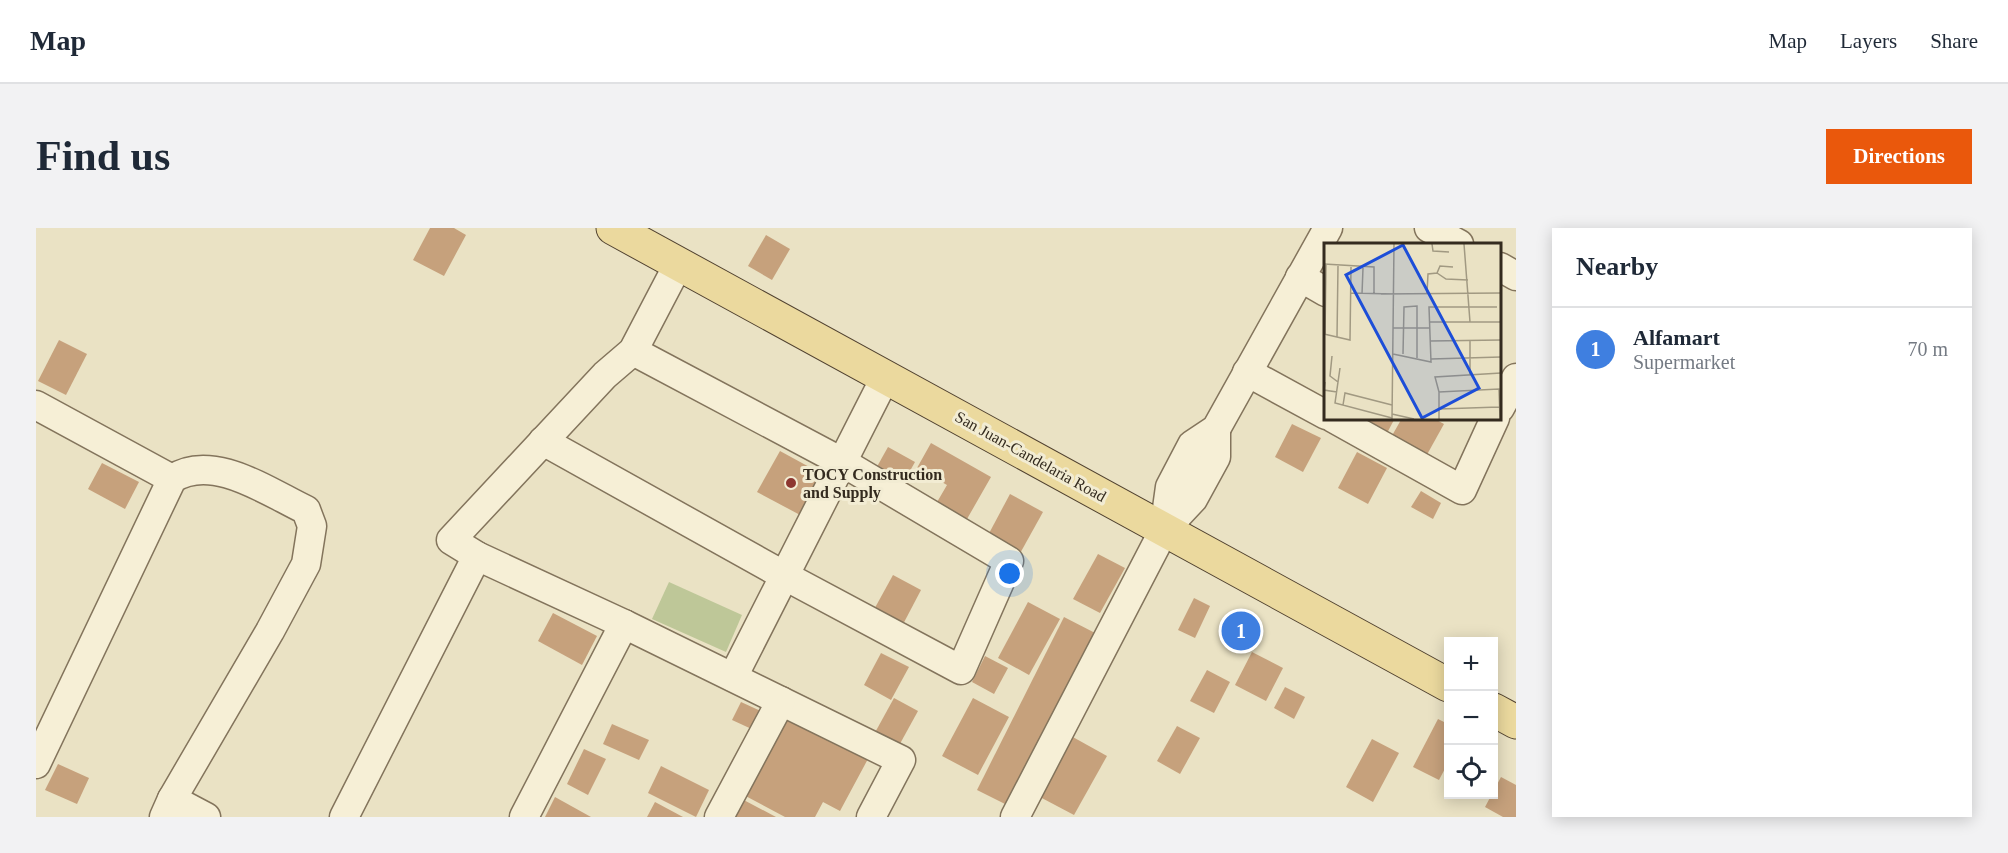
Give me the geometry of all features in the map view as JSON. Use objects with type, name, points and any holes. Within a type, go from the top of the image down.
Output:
[{"type":"main road","name":"San Juan-Candelaria Road","points":[[614,228],[1444,682]]},
{"type":"main road","points":[[1498,712],[1516,722]]},
{"type":"street","points":[[1024,814],[1164,530],[1193,499],[1216,457],[1216,429],[1328,228]]},
{"type":"street","points":[[1429,228],[1457,243]]},
{"type":"street","points":[[679,263],[633,351],[605,375],[452,540],[477,556],[624,624],[901,760],[871,817]]},
{"type":"street","points":[[1501,268],[1516,276]]},
{"type":"street","points":[[1300,278],[1324,291]]},
{"type":"street","points":[[543,441],[784,576],[961,670],[1009,561],[842,462],[633,351]]},
{"type":"street","points":[[1248,372],[1324,414]]},
{"type":"street","points":[[733,677],[886,376]]},
{"type":"street","points":[[36,405],[172,479]]},
{"type":"street","points":[[1337,420],[1462,490],[1494,420]]},
{"type":"street","points":[[36,764],[172,479],[184,471],[206,469],[240,478],[306,510],[312,526],[306,564],[270,632],[168,808],[206,817]]},
{"type":"street","points":[[344,817],[477,556]]},
{"type":"street","points":[[524,817],[624,624]]},
{"type":"street","points":[[719,817],[781,701]]},
{"type":"green space","points":[[669,582],[742,615],[726,652],[652,619]]},
{"type":"building","points":[[430,228],[454,228],[466,235],[444,276],[413,260]]},
{"type":"building","points":[[766,235],[790,249],[772,280],[748,266]]},
{"type":"building","points":[[59,340],[87,354],[66,395],[38,381]]},
{"type":"building","points":[[1358,420],[1394,420],[1386,435]]},
{"type":"building","points":[[1401,420],[1437,420],[1444,424],[1424,460],[1389,441]]},
{"type":"building","points":[[1292,424],[1321,438],[1303,472],[1275,457]]},
{"type":"building","points":[[931,443],[991,477],[963,526],[933,509],[947,485],[917,468]]},
{"type":"building","points":[[888,447],[915,462],[901,487],[874,472]]},
{"type":"building","name":"TOCY Construction and Supply","points":[[780,451],[824,475],[802,516],[757,492]]},
{"type":"building","points":[[1357,452],[1387,468],[1368,504],[1338,488]]},
{"type":"building","points":[[102,463],[139,482],[125,509],[88,489]]},
{"type":"building","points":[[1421,491],[1441,503],[1433,519],[1411,507]]},
{"type":"building","points":[[1010,494],[1043,512],[1018,557],[986,539]]},
{"type":"building","points":[[1098,554],[1125,568],[1100,613],[1073,599]]},
{"type":"building","points":[[893,575],[921,590],[900,630],[871,615]]},
{"type":"building","points":[[1194,598],[1210,606],[1195,638],[1178,630]]},
{"type":"building","points":[[1028,602],[1060,619],[1029,675],[998,658]]},
{"type":"building","points":[[553,613],[597,636],[582,665],[538,641]]},
{"type":"building","points":[[1235,613],[1260,626],[1248,650],[1222,637]]},
{"type":"building","points":[[1064,617],[1097,634],[1009,806],[977,790]]},
{"type":"building","points":[[1252,652],[1283,668],[1266,701],[1235,685]]},
{"type":"building","points":[[881,653],[909,667],[891,700],[864,685]]},
{"type":"building","points":[[985,656],[1008,668],[994,694],[972,682]]},
{"type":"building","points":[[1207,670],[1230,682],[1214,713],[1190,701]]},
{"type":"building","points":[[1285,687],[1305,697],[1294,719],[1274,708]]},
{"type":"building","points":[[894,698],[918,711],[896,751],[872,738]]},
{"type":"building","points":[[973,698],[1009,717],[978,775],[942,756]]},
{"type":"building","points":[[741,702],[765,713],[756,731],[732,720]]},
{"type":"building","points":[[784,711],[869,757],[840,811],[823,802],[815,817],[785,817],[740,793]]},
{"type":"building","points":[[1438,719],[1444,722],[1444,771],[1439,780],[1413,767]]},
{"type":"building","points":[[612,724],[649,740],[639,760],[603,744]]},
{"type":"building","points":[[1177,726],[1200,738],[1180,774],[1157,761]]},
{"type":"building","points":[[1071,736],[1107,756],[1074,815],[1038,796]]},
{"type":"building","points":[[1372,739],[1399,753],[1373,802],[1346,787]]},
{"type":"building","points":[[584,749],[606,759],[588,795],[567,784]]},
{"type":"building","points":[[58,764],[89,778],[77,804],[45,790]]},
{"type":"building","points":[[661,766],[709,790],[696,817],[648,793]]},
{"type":"building","points":[[1501,777],[1516,785],[1516,817],[1503,817],[1485,807],[1489,799],[1498,799],[1498,783]]},
{"type":"building","points":[[555,797],[591,817],[545,817]]},
{"type":"building","points":[[740,798],[776,817],[730,817]]},
{"type":"building","points":[[655,802],[683,817],[647,817]]},
{"type":"place","name":"TOCY Construction and Supply","points":[[791,483]]},
{"type":"place","name":"Alfamart","points":[[1241,631]]}]
